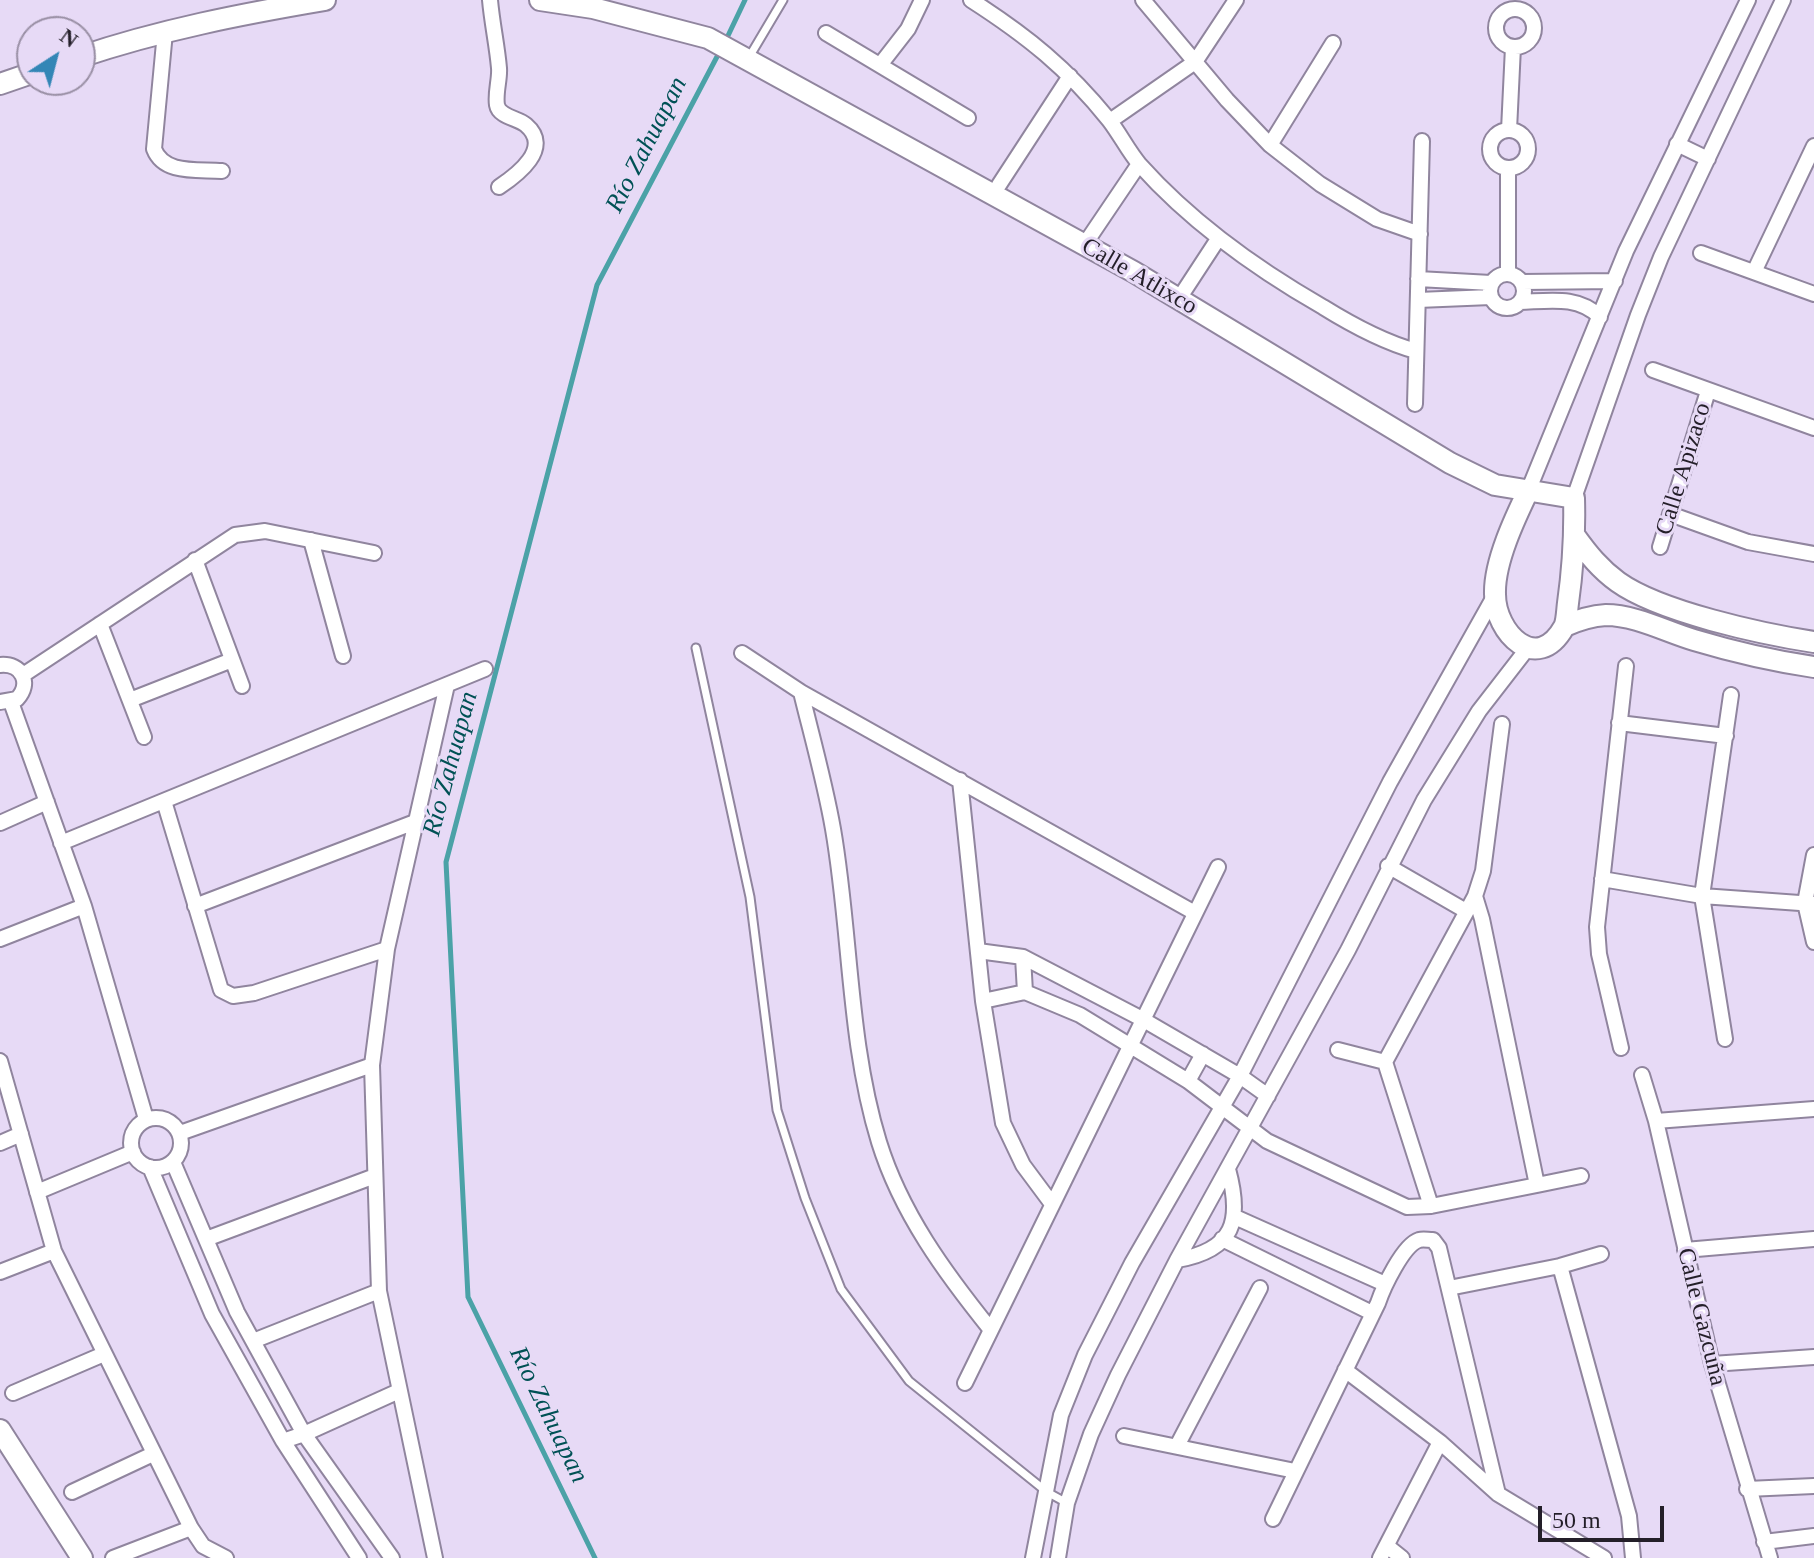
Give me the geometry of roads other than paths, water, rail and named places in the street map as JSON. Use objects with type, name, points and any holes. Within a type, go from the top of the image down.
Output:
[{"type":"street","points":[[96,51],[132,39],[325,0]]},
{"type":"street","points":[[490,0],[500,70],[497,105],[501,112],[525,124],[533,134],[536,147],[524,170],[499,187]]},
{"type":"street","name":"Calle Atlixco","points":[[540,0],[606,11],[708,38],[1134,272],[1450,463],[1495,485],[1574,498]]},
{"type":"street","points":[[880,65],[908,29],[922,0]]},
{"type":"street","points":[[971,0],[1019,31],[1055,60],[1110,121],[1139,164],[1218,239],[1271,277],[1331,312],[1374,335],[1416,351]]},
{"type":"street","points":[[1143,0],[1270,145],[1320,184],[1377,219],[1420,234]]},
{"type":"street","points":[[1110,121],[1195,62],[1236,0]]},
{"type":"street","points":[[1033,1558],[1061,1415],[1085,1355],[1132,1263],[1223,1108],[1390,782],[1495,595],[1499,568],[1514,521],[1626,251],[1748,0]]},
{"type":"street","points":[[1565,626],[1575,536],[1574,498],[1661,257],[1783,0]]},
{"type":"street","points":[[1517,4],[1532,20],[1533,34],[1525,44],[1513,47],[1501,42],[1495,30],[1499,17],[1517,4]]},
{"type":"street","points":[[165,32],[154,149],[158,160],[170,167],[222,171]]},
{"type":"street","points":[[826,33],[968,118]]},
{"type":"street","points":[[1270,145],[1333,43]]},
{"type":"street","points":[[1509,130],[1513,47]]},
{"type":"street","points":[[999,185],[1070,76]]},
{"type":"street","points":[[1509,130],[1520,134],[1528,150],[1519,165],[1508,168],[1493,159],[1490,148],[1494,137],[1509,130]]},
{"type":"street","points":[[1415,404],[1422,141]]},
{"type":"street","points":[[1677,144],[1708,159]]},
{"type":"street","points":[[1754,272],[1814,146]]},
{"type":"street","points":[[1089,238],[1139,164]]},
{"type":"street","points":[[1508,168],[1508,273]]},
{"type":"street","points":[[1184,291],[1218,239]]},
{"type":"street","points":[[1701,253],[1814,294]]},
{"type":"street","points":[[1491,290],[1498,276],[1508,273],[1522,282],[1615,281]]},
{"type":"street","points":[[1418,279],[1491,290],[1502,307],[1512,307],[1520,302],[1563,300],[1582,303],[1600,317]]},
{"type":"street","points":[[1520,302],[1524,292],[1522,282]]},
{"type":"street","points":[[1418,300],[1491,290]]},
{"type":"street","points":[[1653,370],[1814,428]]},
{"type":"street","name":"Calle Apizaco","points":[[1660,547],[1708,391]]},
{"type":"street","points":[[1670,514],[1748,542],[1814,554]]},
{"type":"street","points":[[23,675],[235,535],[265,531],[374,553]]},
{"type":"street","points":[[1575,536],[1603,570],[1640,594],[1774,636],[1814,642]]},
{"type":"street","points":[[311,540],[343,656]]},
{"type":"street","points":[[195,560],[242,686]]},
{"type":"street","points":[[1631,619],[1640,594]]},
{"type":"street","points":[[1495,595],[1504,627],[1515,642],[1527,649],[1540,648],[1565,626],[1586,618],[1608,615],[1775,662],[1814,667]]},
{"type":"street","points":[[1696,641],[1703,616]]},
{"type":"street","points":[[100,624],[144,737]]},
{"type":"street","points":[[1058,1558],[1067,1503],[1102,1410],[1177,1260],[1348,950],[1424,800],[1479,711],[1527,649]]},
{"type":"street","points":[[742,653],[801,692],[1195,913]]},
{"type":"street","points":[[130,700],[232,660]]},
{"type":"street","points":[[0,665],[14,666],[23,675],[22,694],[6,702],[47,802],[84,906],[146,1119]]},
{"type":"street","points":[[1621,1048],[1599,954],[1597,927],[1626,666]]},
{"type":"street","points":[[61,843],[485,669]]},
{"type":"street","points":[[435,1558],[379,1291],[372,1065],[387,949],[447,685]]},
{"type":"street","points":[[801,692],[833,828],[862,1063],[879,1143],[903,1201],[942,1270],[991,1330]]},
{"type":"street","points":[[1725,1039],[1702,896],[1731,695]]},
{"type":"street","points":[[1619,723],[1726,736]]},
{"type":"street","points":[[1431,1206],[1385,1062],[1475,896],[1483,871],[1502,724]]},
{"type":"street","points":[[960,780],[983,1001],[1003,1123],[1023,1165],[1052,1204]]},
{"type":"street","points":[[164,801],[221,990],[233,996],[254,993],[387,949]]},
{"type":"street","points":[[0,823],[47,802]]},
{"type":"street","points":[[195,906],[415,822]]},
{"type":"street","points":[[1814,855],[1810,904],[1814,942]]},
{"type":"street","points":[[1388,866],[1466,911]]},
{"type":"street","points":[[965,1383],[1218,867]]},
{"type":"street","points":[[1602,879],[1702,896],[1810,904]]},
{"type":"street","points":[[1475,896],[1537,1185]]},
{"type":"street","points":[[0,939],[84,906]]},
{"type":"street","points":[[978,951],[1023,957],[1142,1019],[1240,1076],[1268,1096]]},
{"type":"street","points":[[1023,957],[1025,992]]},
{"type":"street","points":[[1080,1015],[1084,989]]},
{"type":"street","points":[[983,1001],[1025,992],[1080,1015],[1188,1081],[1287,1152],[1407,1207],[1431,1206],[1581,1176]]},
{"type":"street","points":[[1338,1050],[1385,1062]]},
{"type":"street","points":[[1188,1081],[1203,1054]]},
{"type":"street","points":[[0,1061],[54,1251],[191,1528],[203,1546],[226,1558]]},
{"type":"street","points":[[180,1133],[372,1065]]},
{"type":"street","name":"Calle Gazcuña","points":[[1642,1075],[1656,1121],[1712,1364],[1770,1558]]},
{"type":"street","points":[[1656,1121],[1814,1109]]},
{"type":"street","points":[[162,1118],[180,1133],[181,1149],[173,1162],[166,1166],[150,1167],[133,1152],[131,1137],[134,1129],[146,1119],[162,1118]]},
{"type":"street","points":[[0,1143],[21,1134]]},
{"type":"street","points":[[37,1192],[133,1152]]},
{"type":"street","points":[[173,1162],[237,1312],[304,1434],[392,1558]]},
{"type":"street","points":[[150,1167],[212,1314],[283,1441],[359,1558],[381,1543]]},
{"type":"street","points":[[1177,1260],[1208,1252],[1222,1239],[1235,1217],[1228,1169]]},
{"type":"street","points":[[206,1239],[375,1176]]},
{"type":"street","points":[[1235,1217],[1385,1284]]},
{"type":"street","points":[[1222,1239],[1372,1313]]},
{"type":"street","points":[[1685,1250],[1814,1239]]},
{"type":"street","points":[[1273,1519],[1385,1284],[1410,1246],[1418,1240],[1433,1240],[1439,1248],[1498,1494]]},
{"type":"street","points":[[0,1272],[54,1251]]},
{"type":"street","points":[[1449,1288],[1560,1266],[1601,1254]]},
{"type":"street","points":[[1560,1266],[1629,1516],[1633,1558]]},
{"type":"street","points":[[1177,1446],[1260,1288]]},
{"type":"street","points":[[253,1341],[379,1291]]},
{"type":"street","points":[[212,1314],[237,1312]]},
{"type":"street","points":[[13,1393],[104,1354]]},
{"type":"street","points":[[1712,1364],[1814,1357]]},
{"type":"street","points":[[1345,1370],[1440,1442],[1498,1494],[1604,1558]]},
{"type":"street","points":[[283,1441],[399,1391]]},
{"type":"street","points":[[0,1430],[82,1558]]},
{"type":"street","points":[[1124,1436],[1295,1471]]},
{"type":"street","points":[[1402,1558],[1383,1552],[1440,1442]]},
{"type":"street","points":[[72,1492],[153,1454]]},
{"type":"street","points":[[1747,1489],[1814,1486]]},
{"type":"street","points":[[113,1558],[191,1528]]},
{"type":"street","points":[[1764,1542],[1814,1536]]},
{"type":"lane","points":[[738,56],[783,0]]},
{"type":"lane","points":[[696,648],[750,897],[777,1110],[805,1198],[841,1289],[909,1381],[1047,1492],[1067,1503]]},
{"type":"waterway","name":"Río Zahuapan","points":[[725,42],[745,0]]},
{"type":"waterway","name":"Río Zahuapan","points":[[595,1558],[468,1297],[446,862],[597,285],[720,51]]}]
